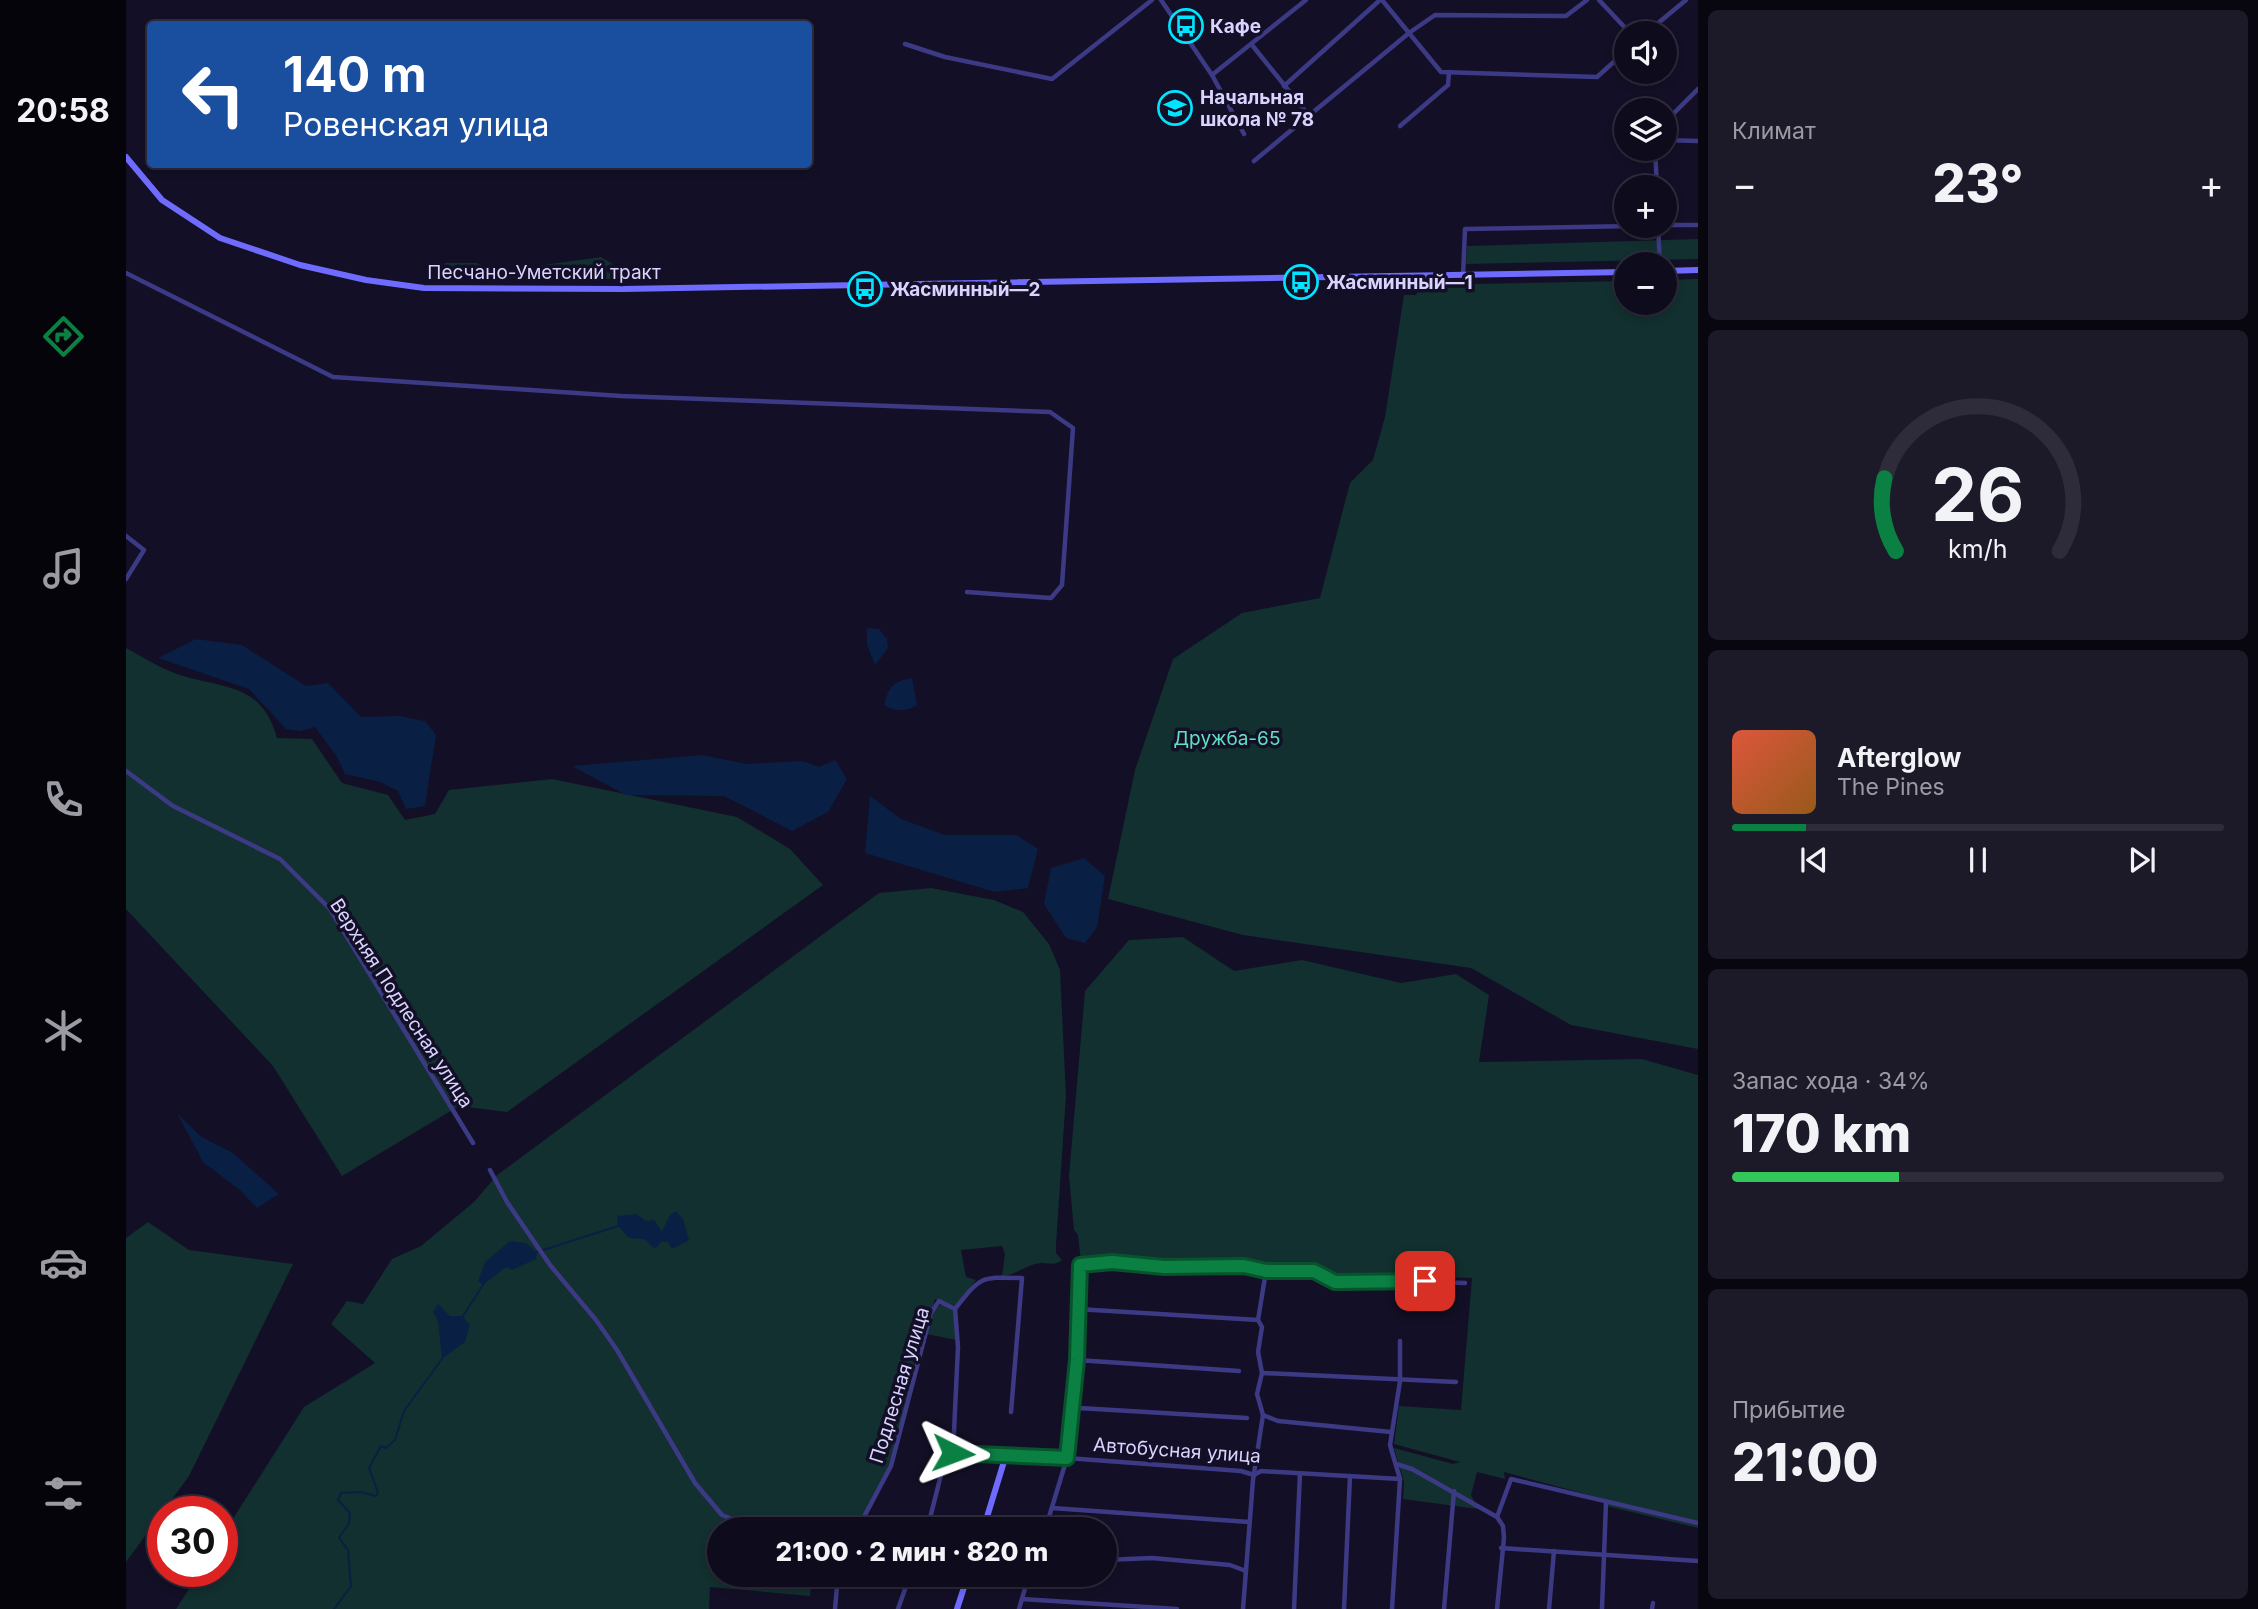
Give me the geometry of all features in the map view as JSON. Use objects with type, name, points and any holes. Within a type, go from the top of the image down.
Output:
[{"type":"main road","name":"Песчано-Уметский тракт","points":[[126,157],[162,200],[220,238],[296,264],[366,280],[424,288],[475,290],[790,286],[1614,272]]},
{"type":"main road","points":[[1677,271],[1698,270]]},
{"type":"main road","points":[[1067,1458],[1077,1360],[1080,1265]]},
{"type":"main road","points":[[987,1517],[1006,1455]]},
{"type":"main road","name":"Автобусная улица","points":[[1006,1455],[1067,1458]]},
{"type":"main road","points":[[957,1609],[964,1587]]},
{"type":"street","points":[[905,44],[945,57],[1052,79],[1152,0]]},
{"type":"street","points":[[1161,0],[1212,75],[1244,134]]},
{"type":"street","points":[[1212,75],[1306,0]]},
{"type":"street","points":[[1284,86],[1381,0],[1441,72],[1597,78],[1614,62]]},
{"type":"street","points":[[1254,161],[1409,33],[1436,15],[1566,16],[1587,0]]},
{"type":"street","points":[[1599,0],[1619,21]]},
{"type":"street","points":[[1661,21],[1686,0]]},
{"type":"street","points":[[1252,45],[1310,117]]},
{"type":"street","points":[[1399,126],[1448,85],[1449,72]]},
{"type":"street","points":[[1677,110],[1698,89]]},
{"type":"street","points":[[1677,141],[1698,141]]},
{"type":"street","points":[[1677,225],[1698,225]]},
{"type":"street","points":[[1463,276],[1465,229],[1614,226]]},
{"type":"street","points":[[126,273],[333,377],[621,396],[1050,412],[1073,428],[1062,585],[1051,598],[967,592]]},
{"type":"street","points":[[126,536],[144,550],[126,579]]},
{"type":"street","name":"Верхняя Подлесная улица","points":[[126,771],[173,806],[280,859],[330,909],[473,1143]]},
{"type":"street","points":[[489,1170],[550,1265],[617,1350],[695,1483],[725,1517]]},
{"type":"street","points":[[1080,1265],[1112,1262],[1164,1267],[1244,1266],[1266,1271],[1314,1271],[1335,1282],[1364,1280],[1465,1283]]},
{"type":"street","points":[[1243,1609],[1249,1522],[1263,1415],[1257,1394],[1262,1373],[1258,1352],[1262,1327],[1258,1320],[1266,1271]]},
{"type":"street","points":[[930,1517],[943,1463],[953,1453],[958,1347],[955,1309],[977,1281],[984,1278],[1022,1278],[1011,1412]]},
{"type":"street","name":"Подлесная улица","points":[[863,1517],[891,1466],[931,1313],[939,1301],[955,1309]]},
{"type":"street","points":[[1077,1309],[1258,1320]]},
{"type":"street","points":[[1391,1609],[1400,1479],[1390,1445],[1400,1381],[1400,1341]]},
{"type":"street","points":[[1077,1360],[1239,1371]]},
{"type":"street","points":[[1262,1373],[1456,1382]]},
{"type":"street","points":[[1071,1410],[1079,1408],[1247,1418]]},
{"type":"street","points":[[1263,1415],[1278,1422],[1391,1432]]},
{"type":"street","name":"Автобусная улица","points":[[953,1453],[1006,1455]]},
{"type":"street","points":[[1049,1517],[1067,1458]]},
{"type":"street","name":"Автобусная улица","points":[[1067,1458],[1241,1471],[1254,1475],[1261,1471],[1400,1479]]},
{"type":"street","points":[[1395,1464],[1412,1469],[1497,1517],[1503,1526],[1497,1609]]},
{"type":"street","points":[[1294,1609],[1300,1473]]},
{"type":"street","points":[[1343,1609],[1350,1476]]},
{"type":"street","points":[[1497,1517],[1511,1479],[1698,1523]]},
{"type":"street","points":[[1444,1609],[1454,1491]]},
{"type":"street","points":[[1602,1609],[1606,1502]]},
{"type":"street","points":[[1052,1508],[1249,1522]]},
{"type":"street","points":[[1501,1548],[1698,1561]]},
{"type":"street","points":[[1549,1609],[1554,1551]]},
{"type":"street","points":[[1117,1559],[1152,1558],[1230,1565],[1246,1571]]},
{"type":"street","points":[[835,1609],[837,1587]]},
{"type":"street","points":[[898,1609],[906,1587]]},
{"type":"street","points":[[1019,1609],[1025,1587]]},
{"type":"street","points":[[1021,1599],[1177,1609]]},
{"type":"green space","points":[[1698,239],[1698,259],[1677,259],[1677,252],[1614,252],[1614,261],[1466,264],[1467,246]]},
{"type":"green space","points":[[601,257],[621,269],[619,279],[441,277],[445,263],[476,263],[500,271]]},
{"type":"green space","name":"Дружба-65","points":[[1698,279],[1698,1049],[1571,1025],[1471,968],[1243,935],[1108,899],[1135,770],[1173,659],[1242,613],[1320,598],[1350,483],[1373,460],[1385,417],[1404,295],[1416,295],[1420,285],[1614,281],[1614,315],[1677,315],[1677,280]]},
{"type":"green space","points":[[126,648],[173,672],[240,691],[252,698],[262,707],[277,738],[312,739],[342,783],[388,795],[405,820],[435,814],[449,790],[552,779],[737,817],[790,849],[823,885],[507,1112],[459,1106],[342,1176],[273,1066],[126,909]]},
{"type":"green space","points":[[931,888],[994,900],[1023,912],[1049,944],[1060,970],[1066,1096],[1056,1244],[1056,1253],[1062,1260],[1055,1264],[1036,1264],[1002,1276],[1005,1254],[1002,1246],[961,1250],[966,1277],[976,1280],[955,1306],[935,1299],[888,1470],[863,1517],[707,1517],[709,1609],[176,1609],[190,1587],[238,1587],[238,1511],[304,1407],[375,1363],[331,1324],[347,1301],[363,1304],[392,1259],[421,1246],[474,1202],[497,1175],[879,893]]},
{"type":"green space","points":[[1183,937],[1234,971],[1302,960],[1401,983],[1456,974],[1489,995],[1479,1062],[1642,1059],[1698,1075],[1698,1528],[1606,1506],[1604,1499],[1504,1472],[1505,1479],[1477,1472],[1471,1495],[1478,1509],[1403,1499],[1404,1482],[1394,1448],[1453,1464],[1460,1462],[1394,1444],[1399,1406],[1461,1410],[1472,1278],[1336,1273],[1308,1264],[1265,1266],[1112,1257],[1081,1261],[1078,1235],[1074,1230],[1069,1176],[1085,991],[1129,940]]},
{"type":"green space","points":[[148,1222],[189,1250],[293,1264],[189,1476],[174,1496],[147,1496],[147,1533],[126,1562],[126,1238]]},
{"type":"green space","points":[[942,1303],[955,1312],[956,1340],[927,1334],[934,1311]]},
{"type":"green space","points":[[710,1587],[811,1587],[810,1596]]},
{"type":"water","points":[[867,628],[879,629],[887,639],[888,648],[875,665],[867,645]]},
{"type":"water","points":[[196,639],[242,645],[306,686],[328,683],[361,717],[399,716],[425,721],[436,735],[425,806],[406,809],[398,791],[380,782],[345,774],[337,757],[315,727],[300,731],[286,729],[249,689],[158,658]]},
{"type":"water","points":[[912,678],[917,705],[901,710],[884,705],[893,686]]},
{"type":"water","points":[[702,755],[747,764],[803,761],[819,767],[835,760],[847,779],[828,812],[792,831],[724,796],[626,795],[572,766]]},
{"type":"water","points":[[870,796],[901,819],[945,835],[1016,835],[1038,849],[1028,888],[995,892],[865,853]]},
{"type":"water","points":[[1084,858],[1105,876],[1097,927],[1085,943],[1066,938],[1044,904],[1051,868]]},
{"type":"water","points":[[177,1113],[200,1136],[233,1153],[279,1194],[257,1208],[241,1191],[203,1162]]},
{"type":"water","points":[[676,1211],[683,1219],[689,1240],[672,1249],[668,1242],[661,1242],[655,1249],[644,1239],[629,1238],[618,1226],[617,1216],[637,1214],[646,1221],[654,1220],[662,1231],[670,1215]]},
{"type":"water","points":[[510,1241],[526,1243],[537,1252],[536,1259],[512,1270],[506,1267],[483,1285],[478,1281],[485,1262]]},
{"type":"water","points":[[438,1304],[450,1316],[463,1316],[470,1325],[465,1342],[442,1359],[438,1321],[433,1312]]},
{"type":"waterway","points":[[537,1252],[618,1226]]},
{"type":"waterway","points":[[463,1316],[483,1285]]},
{"type":"waterway","points":[[334,1609],[351,1586],[348,1550],[339,1538],[349,1523],[350,1513],[338,1500],[341,1493],[361,1492],[376,1496],[378,1493],[369,1468],[381,1446],[386,1448],[395,1440],[404,1411],[442,1359]]},
{"type":"place","name":"Кафе","points":[[1186,26]]},
{"type":"place","name":"Начальная школа № 78","points":[[1175,108]]},
{"type":"place","name":"Жасминный—1","points":[[1301,282]]},
{"type":"place","name":"Жасминный—2","points":[[865,289]]},
{"type":"route","points":[[953,1453],[1067,1458],[1077,1360],[1080,1265],[1112,1262],[1164,1267],[1244,1266],[1266,1271],[1314,1271],[1335,1282],[1425,1281]]}]
